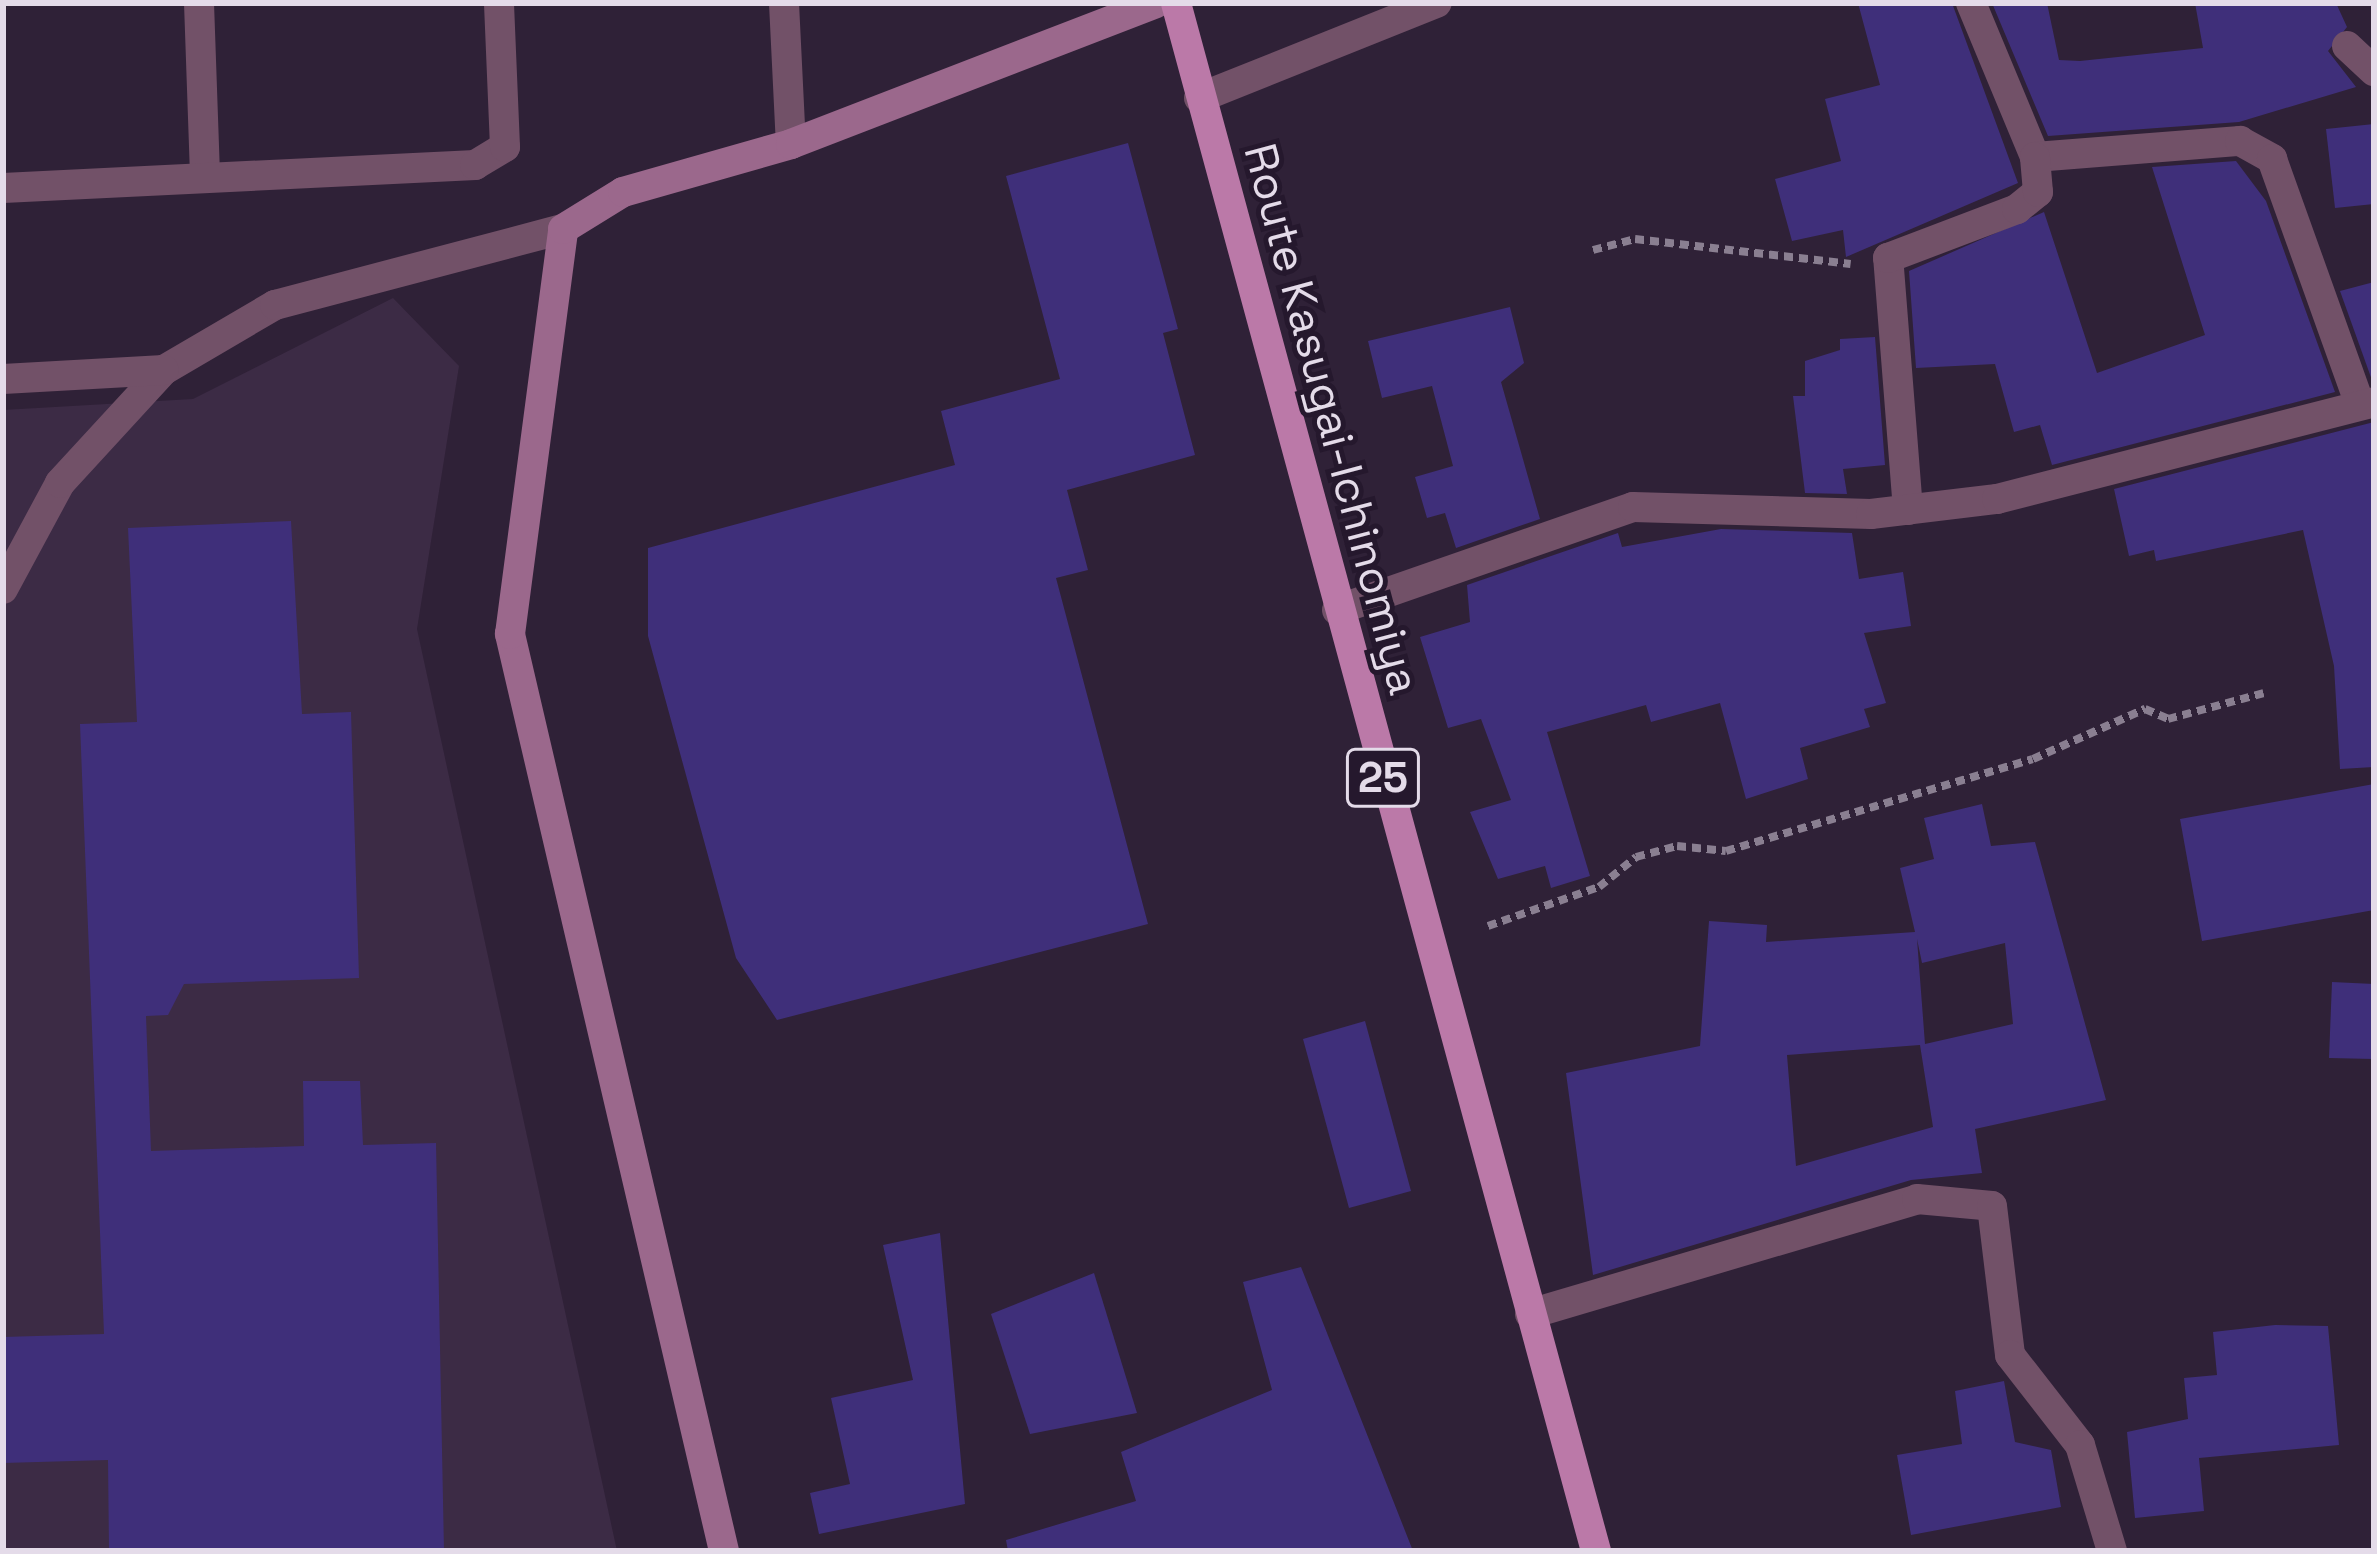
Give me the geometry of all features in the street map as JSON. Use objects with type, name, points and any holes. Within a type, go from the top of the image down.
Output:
[{"type":"main road","name":"Route Kasugai-Ichinomiya","points":[[1175,3],[1595,1551]]},
{"type":"street","points":[[199,3],[205,172]]},
{"type":"street","points":[[3,188],[205,172],[475,165],[505,147],[499,3]]},
{"type":"street","points":[[784,3],[791,144]]},
{"type":"street","points":[[3,589],[60,483],[164,370],[275,305],[563,230],[623,192],[791,144],[1156,3]]},
{"type":"street","points":[[1199,98],[1437,3]]},
{"type":"street","points":[[1908,510],[1888,258],[2017,209],[2038,192],[2036,157],[1971,3]]},
{"type":"street","points":[[2348,46],[2374,71]]},
{"type":"street","points":[[1337,610],[1633,507],[1908,510],[1996,499],[2367,404],[2258,145],[2036,157]]},
{"type":"street","points":[[563,230],[510,634],[724,1551]]},
{"type":"street","points":[[3,379],[164,370]]},
{"type":"street","points":[[1530,1314],[1917,1199],[1992,1206],[2010,1355],[2080,1445],[2112,1551]]},
{"type":"path","points":[[1593,250],[1635,239],[1845,265],[1888,258]]},
{"type":"path","points":[[1488,926],[1599,887],[1636,857],[1677,846],[1726,851],[2033,760],[2145,709],[2168,719],[2264,693]]},
{"type":"shaded area","points":[[393,298],[459,366],[417,629],[617,1551],[3,1551],[3,410],[193,399]]},
{"type":"building","points":[[1858,3],[1952,3],[2018,183],[1846,257],[1843,230],[1792,241],[1775,179],[1841,161],[1825,99],[1880,85]]},
{"type":"building","points":[[1992,3],[2047,3],[2059,60],[2080,61],[2203,48],[2195,3],[2336,3],[2347,27],[2328,51],[2356,87],[2239,122],[2048,136]]},
{"type":"building","points":[[2374,124],[2374,204],[2335,208],[2326,129]]},
{"type":"building","points":[[1128,143],[1178,329],[1163,333],[1195,455],[1067,490],[1088,570],[1056,578],[1148,924],[777,1020],[736,958],[648,636],[648,548],[955,465],[941,411],[1060,379],[1006,176]]},
{"type":"building","points":[[2236,161],[2266,201],[2335,392],[2052,465],[2040,425],[2014,432],[1995,364],[1916,368],[1909,271],[2044,212],[2097,373],[2205,335],[2152,167]]},
{"type":"building","points":[[2374,282],[2374,383],[2373,383],[2340,291]]},
{"type":"building","points":[[1510,307],[1524,363],[1501,382],[1540,519],[1456,548],[1445,513],[1427,518],[1415,477],[1453,466],[1432,386],[1382,398],[1368,341]]},
{"type":"building","points":[[1875,337],[1885,465],[1843,469],[1847,494],[1805,493],[1793,396],[1805,396],[1805,361],[1840,350],[1840,339]]},
{"type":"building","points":[[2374,422],[2374,767],[2340,769],[2334,666],[2303,530],[2156,561],[2154,550],[2129,556],[2114,489]]},
{"type":"building","points":[[291,521],[302,714],[351,712],[359,978],[184,984],[168,1015],[146,1016],[151,1151],[304,1146],[303,1081],[360,1081],[363,1145],[436,1143],[444,1551],[109,1551],[108,1460],[3,1463],[3,1337],[104,1334],[80,724],[137,722],[128,528]]},
{"type":"building","points":[[1721,529],[1852,533],[1859,579],[1903,572],[1911,626],[1864,633],[1886,703],[1864,709],[1870,727],[1800,748],[1808,779],[1746,799],[1720,703],[1651,722],[1646,705],[1547,732],[1590,876],[1551,888],[1545,866],[1498,879],[1470,812],[1511,800],[1481,719],[1448,728],[1420,637],[1470,622],[1467,585],[1618,533],[1622,547]]},
{"type":"building","points":[[2374,784],[2374,910],[2202,941],[2180,819]]},
{"type":"building","points":[[1982,804],[1991,846],[2035,842],[2106,1100],[1975,1129],[1982,1173],[1911,1180],[1593,1275],[1566,1073],[1700,1046],[1709,921],[1767,925],[1766,942],[1915,932],[1900,868],[1934,859],[1924,818]],"holes":[[[1917,939],[1922,963],[2005,943],[2013,1024],[1925,1044]],[[1920,1045],[1933,1127],[1796,1166],[1787,1055]]]},
{"type":"building","points":[[2332,982],[2374,984],[2374,1059],[2329,1058]]},
{"type":"building","points":[[1365,1021],[1411,1191],[1349,1208],[1303,1039]]},
{"type":"building","points":[[940,1233],[965,1504],[819,1534],[810,1493],[850,1484],[831,1398],[913,1380],[883,1245]]},
{"type":"building","points":[[1301,1267],[1413,1551],[1008,1551],[1006,1540],[1136,1501],[1121,1452],[1272,1390],[1243,1282]]},
{"type":"building","points":[[1094,1273],[1137,1413],[1030,1434],[991,1314]]},
{"type":"building","points":[[2275,1325],[2328,1326],[2339,1445],[2199,1458],[2204,1511],[2135,1518],[2127,1432],[2188,1419],[2184,1378],[2217,1375],[2213,1332]]},
{"type":"building","points":[[2004,1381],[2015,1442],[2051,1450],[2061,1507],[1911,1535],[1897,1455],[1962,1444],[1955,1391]]}]
